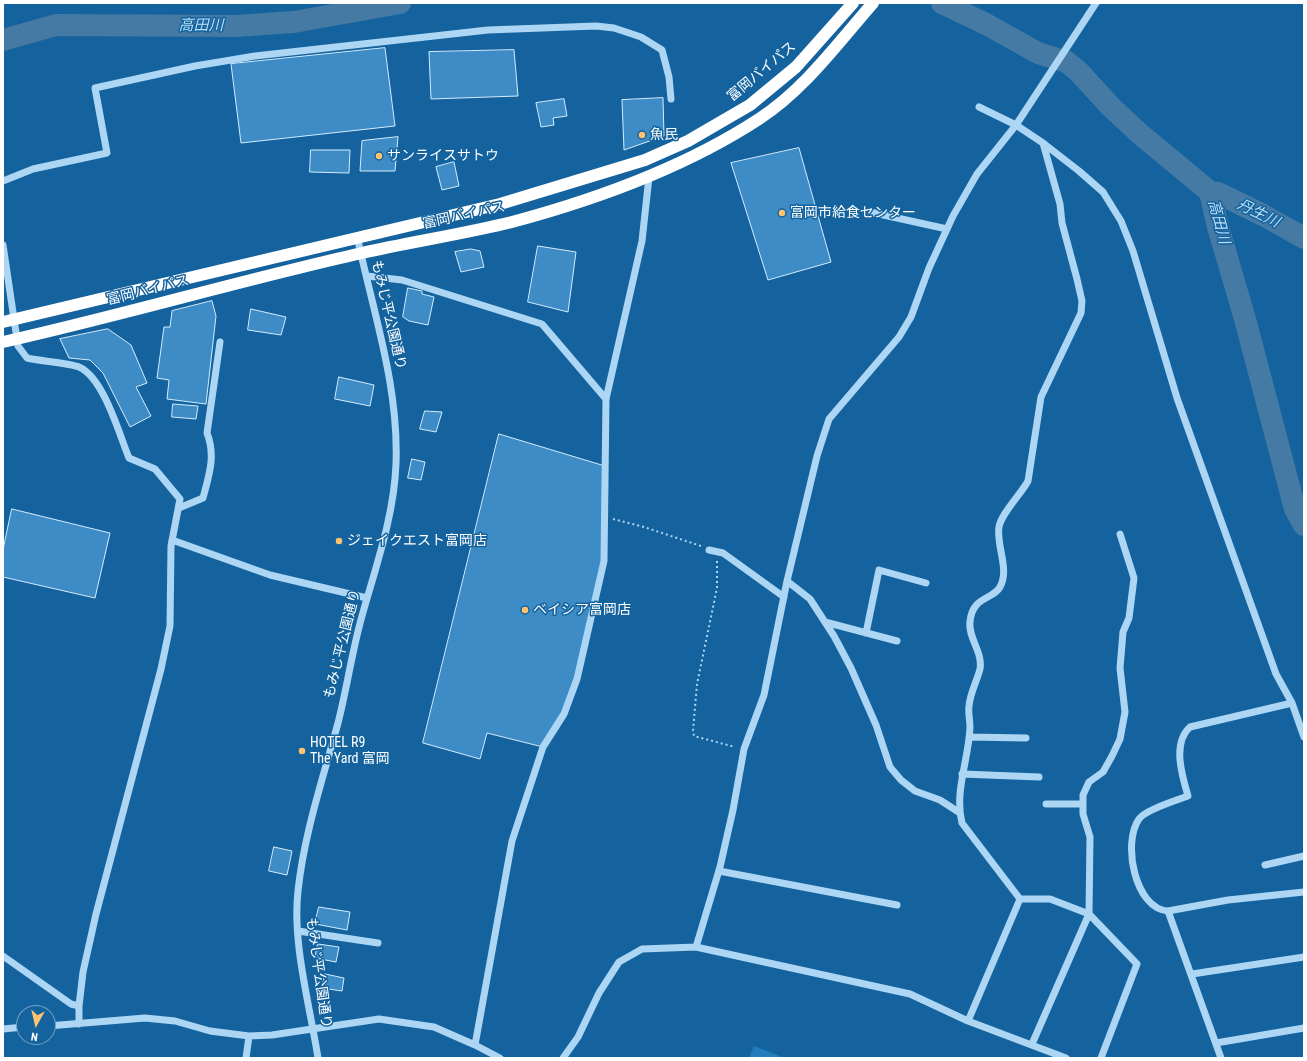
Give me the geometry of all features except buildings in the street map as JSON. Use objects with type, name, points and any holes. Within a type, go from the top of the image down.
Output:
[{"type":"highway","name":"富岡バイパス","points":[[8,321],[357,236],[500,204],[608,173],[645,160],[688,141],[750,105],[796,67],[853,3]]},
{"type":"highway","name":"富岡バイパス","points":[[3,342],[361,253],[512,222],[615,190],[649,177],[702,153],[761,118],[806,80],[873,3]]},
{"type":"street","points":[[696,947],[719,871],[733,810],[744,749],[764,695],[787,581],[818,456],[829,419],[899,337],[911,316],[947,229],[977,174],[1016,125],[1096,3]]},
{"type":"street","points":[[3,181],[33,169],[107,153],[95,88],[195,66],[255,56],[488,30],[596,26],[614,28],[641,37],[662,50],[669,77],[672,99]]},
{"type":"street","points":[[979,107],[1016,125],[1043,143],[1103,192],[1121,221],[1133,251],[1177,398],[1276,674],[1292,703],[1304,737]]},
{"type":"street","points":[[1020,899],[962,823],[960,813],[962,774],[969,737],[968,707],[980,663],[970,622],[975,607],[980,600],[996,592],[1000,586],[1003,566],[999,543],[999,526],[1002,518],[1022,494],[1028,481],[1041,397],[1081,313],[1082,301],[1060,204],[1043,143]]},
{"type":"street","points":[[475,1045],[512,841],[543,747],[564,714],[577,679],[604,561],[606,517],[604,493],[606,399],[642,241],[649,177]]},
{"type":"street","points":[[870,212],[947,229]]},
{"type":"street","name":"もみじ平公園通り","points":[[318,1058],[296,919],[297,892],[302,861],[367,598],[393,502],[396,464],[395,418],[387,361],[357,236]]},
{"type":"street","points":[[3,245],[8,321],[17,339],[18,346],[27,358],[78,367],[91,376],[97,384],[107,405],[129,458],[155,469],[180,499],[172,540],[170,562],[172,589],[170,626],[161,668],[96,914],[83,972],[79,1006],[79,1024]]},
{"type":"street","points":[[367,276],[402,280],[542,324],[606,399]]},
{"type":"street","points":[[179,508],[203,498],[213,462],[211,442],[207,433],[220,342]]},
{"type":"street","points":[[1032,1044],[1089,914],[1090,837],[1083,814],[1084,795],[1089,782],[1104,772],[1120,739],[1125,712],[1120,668],[1124,632],[1129,618],[1134,578],[1120,534]]},
{"type":"street","points":[[172,540],[270,575],[367,598]]},
{"type":"street","points":[[709,550],[723,553],[784,597]]},
{"type":"street","points":[[866,633],[879,570],[926,582]]},
{"type":"street","points":[[787,581],[810,599],[851,668],[876,725],[890,767],[900,780],[915,791],[940,800],[960,813]]},
{"type":"street","points":[[825,622],[897,641]]},
{"type":"street","points":[[1292,703],[1190,727],[1186,731],[1183,738],[1179,763],[1188,796],[1147,813],[1139,818],[1131,844],[1132,865],[1136,880],[1149,899],[1162,911],[1228,900],[1304,892]]},
{"type":"street","points":[[969,737],[1026,738]]},
{"type":"street","points":[[962,774],[1039,777]]},
{"type":"street","points":[[1046,804],[1083,804]]},
{"type":"street","points":[[1265,865],[1304,856]]},
{"type":"street","points":[[719,871],[896,905]]},
{"type":"street","points":[[1020,899],[1050,899],[1089,914],[1136,964],[1101,1058]]},
{"type":"street","points":[[968,1020],[1020,899]]},
{"type":"street","points":[[1168,911],[1192,974],[1221,1058]]},
{"type":"street","points":[[298,931],[378,943]]},
{"type":"street","points":[[563,1058],[578,1037],[600,994],[619,962],[642,949],[696,947],[910,994],[968,1020],[1066,1058]]},
{"type":"street","points":[[3,956],[71,1004],[79,1006]]},
{"type":"street","points":[[1192,974],[1304,957]]},
{"type":"street","points":[[56,1025],[145,1018],[174,1021],[210,1031],[249,1036],[272,1035],[378,1019],[434,1027],[500,1058]]},
{"type":"street","points":[[3,1029],[16,1028]]},
{"type":"street","points":[[1216,1043],[1304,1028]]},
{"type":"street","points":[[246,1058],[249,1036]]},
{"type":"path","points":[[606,517],[644,527],[714,552],[718,562],[717,588],[697,684],[693,731],[694,736],[744,749]]},
{"type":"shaded area","points":[[754,1046],[785,1058],[749,1058]]},
{"type":"waterway","name":"高田川","points":[[3,40],[56,25],[235,26],[294,22],[400,3]]},
{"type":"waterway","name":"高田川","points":[[942,3],[986,24],[1038,53],[1067,62],[1078,71],[1111,107],[1140,134],[1210,192],[1218,227],[1245,319],[1295,509],[1304,525]]},
{"type":"waterway","name":"丹生川","points":[[1210,192],[1218,193],[1263,215],[1304,238]]},
{"type":"place","name":"魚民","points":[[642,135]]},
{"type":"place","name":"サンライスサトウ","points":[[379,156]]},
{"type":"place","name":"富岡市給食センター","points":[[782,213]]},
{"type":"place","name":"ジェイクエスト富岡店","points":[[339,541]]},
{"type":"place","name":"ベイシア富岡店","points":[[525,610]]},
{"type":"place","name":"HOTEL R9 The Yard 富岡","points":[[302,751]]}]
